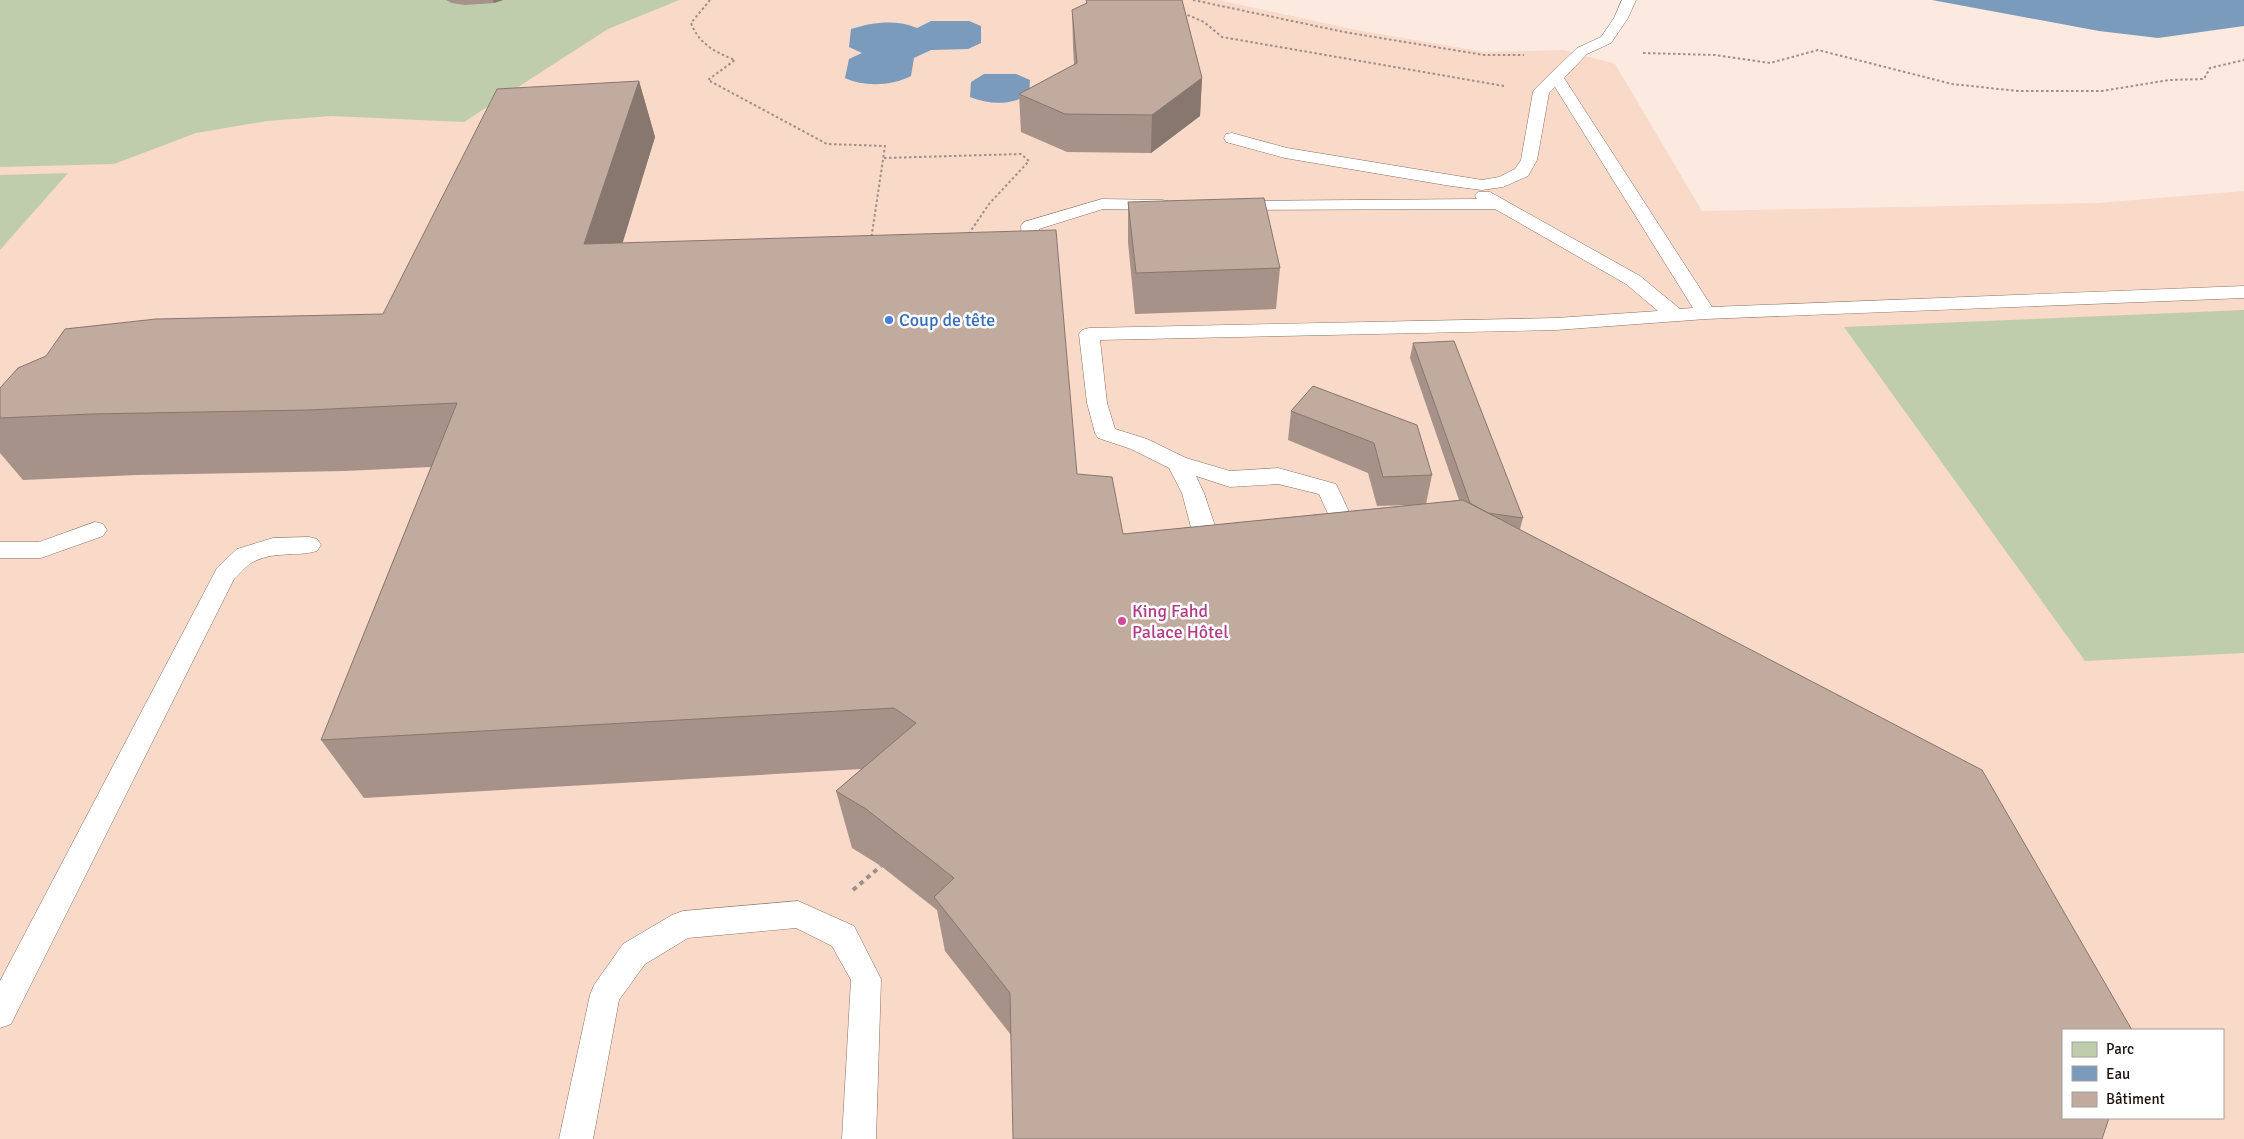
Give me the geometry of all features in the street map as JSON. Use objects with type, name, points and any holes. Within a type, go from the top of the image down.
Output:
[{"type":"lane","points":[[1232,138],[1285,153],[1457,182],[1482,184],[1503,182],[1522,172],[1529,160],[1541,92],[1582,51],[1606,40],[1621,18],[1628,0]]},
{"type":"lane","points":[[1556,77],[1706,313]]},
{"type":"lane","points":[[1457,182],[1633,280],[1675,315]]},
{"type":"lane","points":[[1035,284],[1030,226],[1102,204],[1184,206]]},
{"type":"lane","points":[[1213,205],[1497,204]]},
{"type":"lane","points":[[1316,553],[1332,545],[1340,516],[1328,489],[1278,476],[1230,480],[1178,463],[1140,444],[1106,433],[1097,403],[1089,334],[1556,324],[1706,313],[2244,292]]},
{"type":"lane","points":[[1178,463],[1193,493],[1213,554],[1238,557]]},
{"type":"lane","points":[[0,550],[40,550],[95,530]]},
{"type":"lane","points":[[0,1013],[225,574],[245,555],[272,546],[309,545]]},
{"type":"lane","points":[[576,1139],[605,995],[634,954],[683,925],[798,914],[843,936],[866,979],[859,1139]]},
{"type":"path","points":[[710,0],[691,23],[694,34],[704,46],[735,60],[708,80],[827,144],[885,146],[871,241]]},
{"type":"path","points":[[1193,0],[1344,32],[1484,55],[1507,56],[1582,51],[1715,55],[1770,63],[1818,50],[1952,84],[2018,91],[2102,91],[2169,80],[2204,79],[2210,68],[2244,60]]},
{"type":"path","points":[[1178,12],[1196,16],[1209,23],[1222,37],[1541,92]]},
{"type":"path","points":[[884,158],[1021,154],[1029,162],[989,204],[973,226],[964,243]]},
{"type":"shaded area","name":"King Fahd Palace Hôtel","points":[[0,0],[1219,0],[1351,29],[1484,52],[1564,50],[1615,64],[1702,211],[2098,203],[2244,191],[2244,1139],[0,1139]]},
{"type":"green space","points":[[0,0],[679,0],[608,29],[464,122],[331,116],[267,121],[196,133],[114,164],[0,167]]},
{"type":"green space","points":[[68,173],[0,250],[0,175]]},
{"type":"green space","points":[[2244,310],[2244,653],[2085,661],[1844,327]]},
{"type":"water","points":[[1932,0],[2244,0],[2244,26],[2158,38],[2099,31]]},
{"type":"water","points":[[931,21],[969,21],[981,26],[981,43],[968,49],[931,50],[914,58],[911,76],[895,82],[869,84],[845,78],[849,59],[862,53],[849,47],[851,29],[884,22],[901,23],[917,28]]},
{"type":"water","points":[[984,74],[1016,74],[1030,80],[1029,95],[1015,101],[1000,103],[992,103],[970,97],[971,82]]},
{"type":"building","points":[[1086,0],[1182,0],[1202,78],[1152,115],[1065,114],[1019,94],[1077,63],[1072,10],[1087,3]]},
{"type":"building","name":"King Fahd Palace Hôtel","points":[[639,81],[584,244],[1056,230],[1077,474],[1112,477],[1123,534],[1463,500],[1982,770],[2131,1029],[2062,1029],[2062,1119],[2109,1119],[2102,1139],[1013,1139],[1010,993],[934,897],[954,878],[866,809],[836,791],[916,723],[894,708],[321,740],[457,403],[308,410],[92,414],[0,418],[0,388],[18,368],[46,356],[65,329],[156,319],[383,314],[497,89]]},
{"type":"building","points":[[1264,198],[1280,268],[1136,273],[1128,202]]},
{"type":"building","points":[[1454,341],[1523,518],[1488,513],[1470,503],[1413,343]]},
{"type":"building","points":[[1313,386],[1417,425],[1432,475],[1383,477],[1374,443],[1291,411]]},
{"type":"place","name":"Coup de tête","points":[[889,320]]},
{"type":"place","name":"King Fahd Palace Hôtel","points":[[1122,621]]}]
